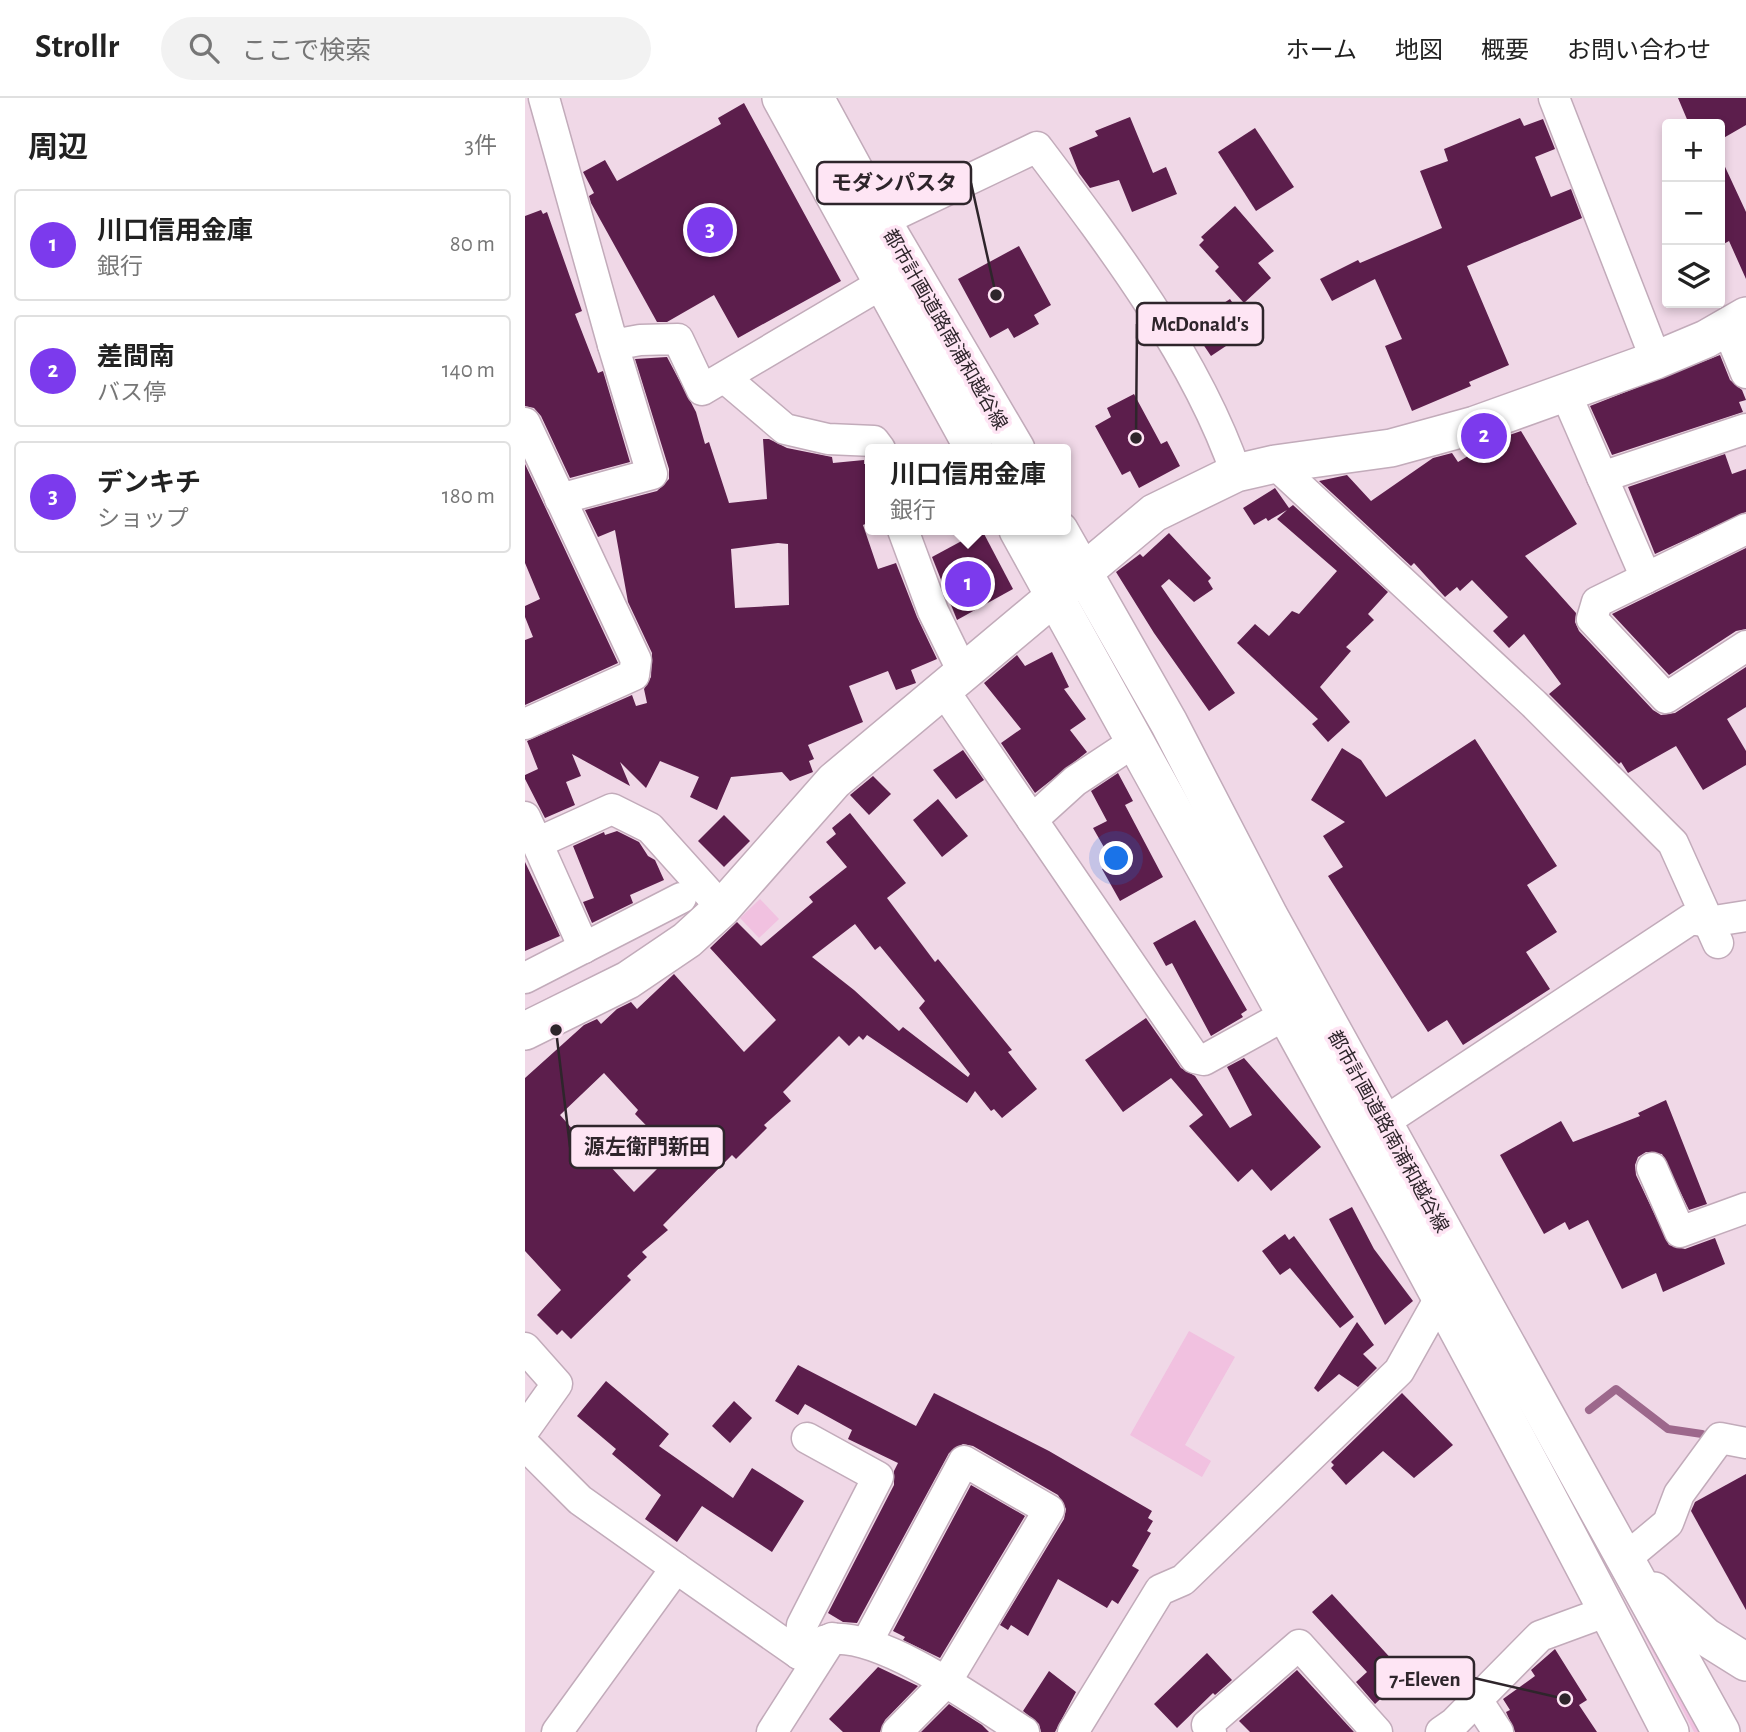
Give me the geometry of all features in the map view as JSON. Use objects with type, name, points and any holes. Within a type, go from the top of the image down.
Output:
[{"type":"street","points":[[544,98],[652,474],[560,499]]},
{"type":"street","name":"都市計画道路南浦和越谷線","points":[[781,98],[971,444]]},
{"type":"street","name":"都市計画道路南浦和越谷線","points":[[815,98],[882,221],[1013,444]]},
{"type":"street","points":[[1554,98],[1656,360]]},
{"type":"street","points":[[882,221],[1037,147],[1094,225],[1170,341],[1206,402],[1236,473]]},
{"type":"street","points":[[613,345],[641,340],[678,339],[702,390],[883,284]]},
{"type":"street","points":[[525,1031],[628,980],[661,960],[722,908],[834,781],[1154,513],[1236,473],[1275,464],[1430,439],[1566,394],[1656,360],[1737,322],[1746,373]]},
{"type":"street","points":[[725,378],[785,429],[828,439],[874,441],[876,444]]},
{"type":"street","points":[[1566,394],[1646,578]]},
{"type":"street","points":[[525,423],[636,660],[634,675],[525,724]]},
{"type":"street","points":[[1602,477],[1746,429]]},
{"type":"street","points":[[1275,464],[1534,704],[1673,843],[1713,932]]},
{"type":"street","points":[[1746,529],[1597,602],[1592,619],[1667,698],[1746,646]]},
{"type":"street","points":[[905,535],[933,611],[954,681],[1032,820],[1195,1058],[1204,1060],[1287,1014]]},
{"type":"street","name":"都市計画道路南浦和越谷線","points":[[1021,535],[1441,1296],[1670,1732]]},
{"type":"street","name":"都市計画道路南浦和越谷線","points":[[1062,535],[1169,723],[1269,916],[1720,1732]]},
{"type":"street","points":[[1032,820],[1075,782],[1134,742]]},
{"type":"street","points":[[584,948],[531,830],[612,808],[650,828],[722,908]]},
{"type":"street","points":[[525,978],[681,898]]},
{"type":"street","points":[[1713,932],[1746,916]]},
{"type":"street","points":[[1384,1122],[1691,919],[1713,932]]},
{"type":"street","points":[[1652,1168],[1680,1232],[1746,1208]]},
{"type":"street","points":[[1073,1732],[1160,1590],[1183,1580],[1399,1371],[1441,1296]]},
{"type":"street","points":[[525,1348],[557,1384],[525,1429]]},
{"type":"street","points":[[799,1654],[802,1625],[878,1477],[807,1438]]},
{"type":"street","points":[[1746,1443],[1720,1438],[1679,1494],[1668,1523],[1630,1567],[1706,1637],[1746,1662]]},
{"type":"street","points":[[525,1445],[580,1500],[799,1654]]},
{"type":"street","points":[[867,1643],[964,1461],[1049,1510],[946,1682],[897,1732]]},
{"type":"street","points":[[557,1732],[676,1568]]},
{"type":"street","points":[[1441,1732],[1540,1636],[1608,1611]]},
{"type":"street","points":[[799,1654],[832,1638],[867,1643],[946,1682],[1024,1732]]},
{"type":"street","points":[[772,1732],[832,1638]]},
{"type":"street","points":[[1211,1732],[1207,1725],[1299,1645],[1377,1732]]},
{"type":"street","points":[[1477,1700],[1498,1732]]},
{"type":"shaded area","points":[[760,899],[779,919],[759,938],[740,918]]},
{"type":"shaded area","points":[[1189,1331],[1235,1357],[1185,1445],[1211,1461],[1202,1477],[1130,1435]]},
{"type":"shaded area","points":[[1609,1558],[1711,1732],[1694,1732],[1605,1560]]},
{"type":"building","points":[[1678,98],[1746,98],[1746,125],[1725,137],[1725,119],[1687,119]]},
{"type":"building","points":[[744,103],[841,281],[738,338],[714,295],[667,322],[657,322],[591,203],[589,196],[594,193],[583,172],[605,160],[617,181],[721,124],[718,118]]},
{"type":"building","points":[[1130,117],[1153,173],[1166,167],[1177,194],[1132,212],[1119,180],[1090,188],[1079,173],[1069,148],[1098,136],[1095,131]]},
{"type":"building","points":[[1520,118],[1524,126],[1543,119],[1555,149],[1535,157],[1551,197],[1571,189],[1582,218],[1467,266],[1509,365],[1469,382],[1471,386],[1412,411],[1385,346],[1402,339],[1375,279],[1332,301],[1320,279],[1358,260],[1360,263],[1442,228],[1420,171],[1448,161],[1444,149]]},
{"type":"building","points":[[1255,128],[1294,187],[1256,211],[1218,152]]},
{"type":"building","points":[[1725,167],[1746,212],[1746,279],[1729,241],[1725,243]]},
{"type":"building","points":[[1235,206],[1274,251],[1258,263],[1271,278],[1244,303],[1215,271],[1219,267],[1199,245],[1204,240],[1201,237]]},
{"type":"building","points":[[541,210],[543,214],[547,212],[582,311],[575,314],[598,373],[603,371],[630,462],[570,478],[541,416],[534,408],[525,406],[525,216]]},
{"type":"building","points":[[1019,246],[1051,305],[1034,315],[1039,324],[1014,338],[1008,328],[990,338],[958,279]]},
{"type":"building","points":[[1230,299],[1250,330],[1211,356],[1190,325]]},
{"type":"building","points":[[1720,355],[1730,380],[1742,390],[1746,400],[1739,402],[1743,412],[1612,455],[1590,406]]},
{"type":"building","points":[[667,357],[696,412],[705,444],[709,442],[729,503],[767,499],[763,439],[769,439],[787,448],[832,457],[833,463],[864,460],[865,535],[878,569],[896,563],[937,659],[911,670],[916,683],[896,690],[888,671],[849,686],[863,722],[808,745],[814,759],[809,761],[813,772],[790,781],[782,772],[731,777],[717,810],[690,797],[699,777],[660,761],[646,788],[620,762],[630,786],[572,754],[581,776],[566,782],[575,805],[545,818],[525,779],[525,775],[538,769],[527,741],[632,695],[636,706],[647,703],[644,689],[651,677],[652,653],[628,602],[615,530],[598,537],[585,510],[657,491],[669,479],[669,469],[635,359]],"holes":[[[788,544],[789,605],[735,608],[731,549]]]},
{"type":"building","points":[[1134,394],[1161,444],[1167,441],[1180,466],[1139,488],[1130,471],[1122,475],[1095,426],[1111,417],[1107,408]]},
{"type":"building","points":[[1521,431],[1577,524],[1525,556],[1576,613],[1575,622],[1579,631],[1653,710],[1661,715],[1675,713],[1746,667],[1746,707],[1727,719],[1746,751],[1746,765],[1703,790],[1676,746],[1628,773],[1621,762],[1619,764],[1549,694],[1561,684],[1524,634],[1509,648],[1493,631],[1508,617],[1472,580],[1460,591],[1457,587],[1445,597],[1414,563],[1411,566],[1319,481],[1347,475],[1371,501],[1433,458],[1452,453],[1458,462],[1495,440]]},
{"type":"building","points":[[1725,454],[1732,474],[1746,469],[1746,512],[1655,554],[1628,487]]},
{"type":"building","points":[[525,464],[618,663],[525,705],[525,640],[533,637],[525,617],[525,606],[540,599],[525,563]]},
{"type":"building","points":[[1275,488],[1289,508],[1293,505],[1388,592],[1368,614],[1374,620],[1346,647],[1351,651],[1320,687],[1350,722],[1328,742],[1312,724],[1318,719],[1237,643],[1255,624],[1269,636],[1292,611],[1299,614],[1337,571],[1277,519],[1287,510],[1268,521],[1266,518],[1254,525],[1243,508]]},
{"type":"building","points":[[1169,533],[1211,578],[1208,581],[1213,589],[1194,602],[1169,579],[1161,586],[1235,693],[1209,711],[1154,633],[1116,572],[1140,554],[1143,557]]},
{"type":"building","points":[[973,535],[985,535],[1013,589],[957,620],[932,557]]},
{"type":"building","points":[[1746,548],[1746,629],[1736,631],[1669,675],[1612,614]]},
{"type":"building","points":[[1052,652],[1069,687],[1064,689],[1086,719],[1070,730],[1087,752],[1035,793],[1001,743],[1021,729],[984,683],[1017,655],[1025,666]]},
{"type":"building","points":[[1475,739],[1557,866],[1527,885],[1557,932],[1526,952],[1550,989],[1463,1045],[1447,1020],[1428,1032],[1328,876],[1343,867],[1323,836],[1345,822],[1311,800],[1342,748],[1361,760],[1386,797]]},
{"type":"building","points":[[963,750],[984,780],[956,799],[933,770]]},
{"type":"building","points":[[1118,773],[1133,801],[1125,805],[1163,877],[1120,901],[1102,869],[1113,863],[1093,828],[1107,821],[1091,791]]},
{"type":"building","points":[[873,776],[891,794],[869,815],[850,795]]},
{"type":"building","points":[[938,799],[968,836],[942,857],[913,820]]},
{"type":"building","points":[[850,813],[906,883],[887,898],[935,962],[938,959],[1012,1050],[1008,1052],[1037,1089],[1002,1118],[994,1109],[991,1111],[975,1091],[967,1103],[867,1035],[863,1040],[859,1036],[849,1046],[839,1036],[783,1092],[791,1101],[764,1125],[767,1128],[736,1159],[732,1155],[663,1225],[668,1230],[642,1252],[647,1257],[627,1276],[631,1280],[571,1339],[562,1330],[557,1335],[537,1315],[561,1290],[525,1251],[525,1078],[584,1025],[597,1019],[601,1024],[617,1009],[631,1002],[637,1009],[674,974],[744,1052],[776,1020],[710,948],[737,922],[761,946],[813,902],[809,897],[847,867],[826,842],[836,834],[832,828]],"holes":[[[855,924],[875,950],[880,946],[925,1001],[919,1008],[970,1074],[968,1077],[903,1027],[899,1031],[812,957]],[[604,1073],[638,1110],[635,1114],[673,1153],[634,1192],[608,1164],[605,1166],[560,1115]]]},
{"type":"building","points":[[724,815],[750,841],[724,867],[698,841]]},
{"type":"building","points":[[617,831],[639,842],[648,856],[655,860],[664,880],[630,895],[633,903],[592,923],[583,902],[594,898],[573,846],[604,832],[605,835]]},
{"type":"building","points":[[525,862],[560,936],[525,951]]},
{"type":"building","points":[[1195,920],[1247,1010],[1241,1014],[1243,1017],[1211,1036],[1172,963],[1166,966],[1153,943]]},
{"type":"building","points":[[1146,1018],[1181,1068],[1195,1076],[1230,1128],[1252,1115],[1227,1067],[1244,1058],[1321,1147],[1271,1191],[1252,1169],[1238,1182],[1189,1126],[1203,1115],[1171,1078],[1123,1112],[1085,1060]]},
{"type":"building","points":[[1666,1100],[1707,1204],[1689,1210],[1662,1154],[1646,1152],[1638,1157],[1636,1175],[1669,1245],[1685,1249],[1715,1238],[1725,1264],[1663,1292],[1656,1273],[1622,1289],[1588,1220],[1569,1230],[1565,1222],[1544,1234],[1500,1155],[1561,1121],[1573,1142],[1640,1116],[1638,1113]]},
{"type":"building","points":[[1352,1207],[1374,1249],[1413,1301],[1385,1325],[1329,1219]]},
{"type":"building","points":[[1285,1234],[1289,1240],[1294,1236],[1354,1317],[1340,1328],[1290,1268],[1280,1275],[1262,1251]]},
{"type":"building","points":[[1357,1322],[1374,1345],[1363,1354],[1377,1368],[1358,1387],[1339,1374],[1318,1392],[1314,1388]]},
{"type":"building","points":[[798,1365],[916,1426],[934,1393],[1049,1451],[1152,1511],[1148,1518],[1153,1521],[1147,1531],[1151,1533],[1132,1566],[1139,1570],[1118,1604],[1112,1600],[1107,1608],[1058,1579],[1028,1636],[1011,1625],[1008,1630],[1000,1625],[1064,1519],[1066,1509],[1058,1495],[973,1446],[963,1444],[949,1453],[857,1623],[843,1622],[828,1613],[894,1485],[894,1471],[898,1463],[848,1439],[852,1430],[805,1404],[798,1415],[775,1401]]},
{"type":"building","points":[[606,1381],[669,1434],[659,1446],[733,1498],[752,1468],[804,1501],[772,1552],[702,1506],[677,1542],[645,1519],[661,1495],[612,1454],[616,1449],[577,1416]]},
{"type":"building","points":[[1402,1393],[1453,1445],[1414,1478],[1383,1451],[1346,1485],[1331,1468],[1334,1465],[1331,1462]]},
{"type":"building","points":[[734,1401],[752,1418],[730,1443],[712,1426]]},
{"type":"building","points":[[1746,1474],[1746,1610],[1691,1511],[1695,1502]]},
{"type":"building","points":[[971,1485],[1025,1516],[940,1658],[903,1640],[905,1637],[893,1631]]},
{"type":"building","points":[[1332,1594],[1406,1675],[1375,1704],[1356,1682],[1367,1672],[1312,1612]]},
{"type":"building","points":[[1555,1649],[1587,1700],[1579,1705],[1597,1732],[1515,1732],[1506,1712],[1510,1710],[1503,1699],[1535,1676],[1531,1670]]},
{"type":"building","points":[[1207,1653],[1232,1680],[1215,1695],[1213,1693],[1177,1728],[1154,1704]]},
{"type":"building","points":[[878,1667],[918,1686],[885,1720],[880,1732],[843,1732],[829,1719]]},
{"type":"building","points":[[1297,1670],[1354,1732],[1250,1732],[1239,1721]]},
{"type":"building","points":[[1049,1671],[1076,1692],[1055,1732],[1041,1732],[1039,1724],[1023,1711]]},
{"type":"building","points":[[949,1704],[982,1725],[989,1732],[921,1732]]},
{"type":"waterway","points":[[1589,1410],[1616,1389],[1668,1429],[1702,1434]]},
{"type":"place","name":"デンキチ","points":[[710,230]]},
{"type":"place","name":"モダンパスタ","points":[[996,295]]},
{"type":"place","name":"差間南","points":[[1484,436]]},
{"type":"place","name":"McDonald's","points":[[1136,438]]},
{"type":"place","name":"川口信用金庫","points":[[968,584]]},
{"type":"place","name":"源左衛門新田","points":[[556,1030]]},
{"type":"place","name":"7-Eleven","points":[[1565,1699]]}]
